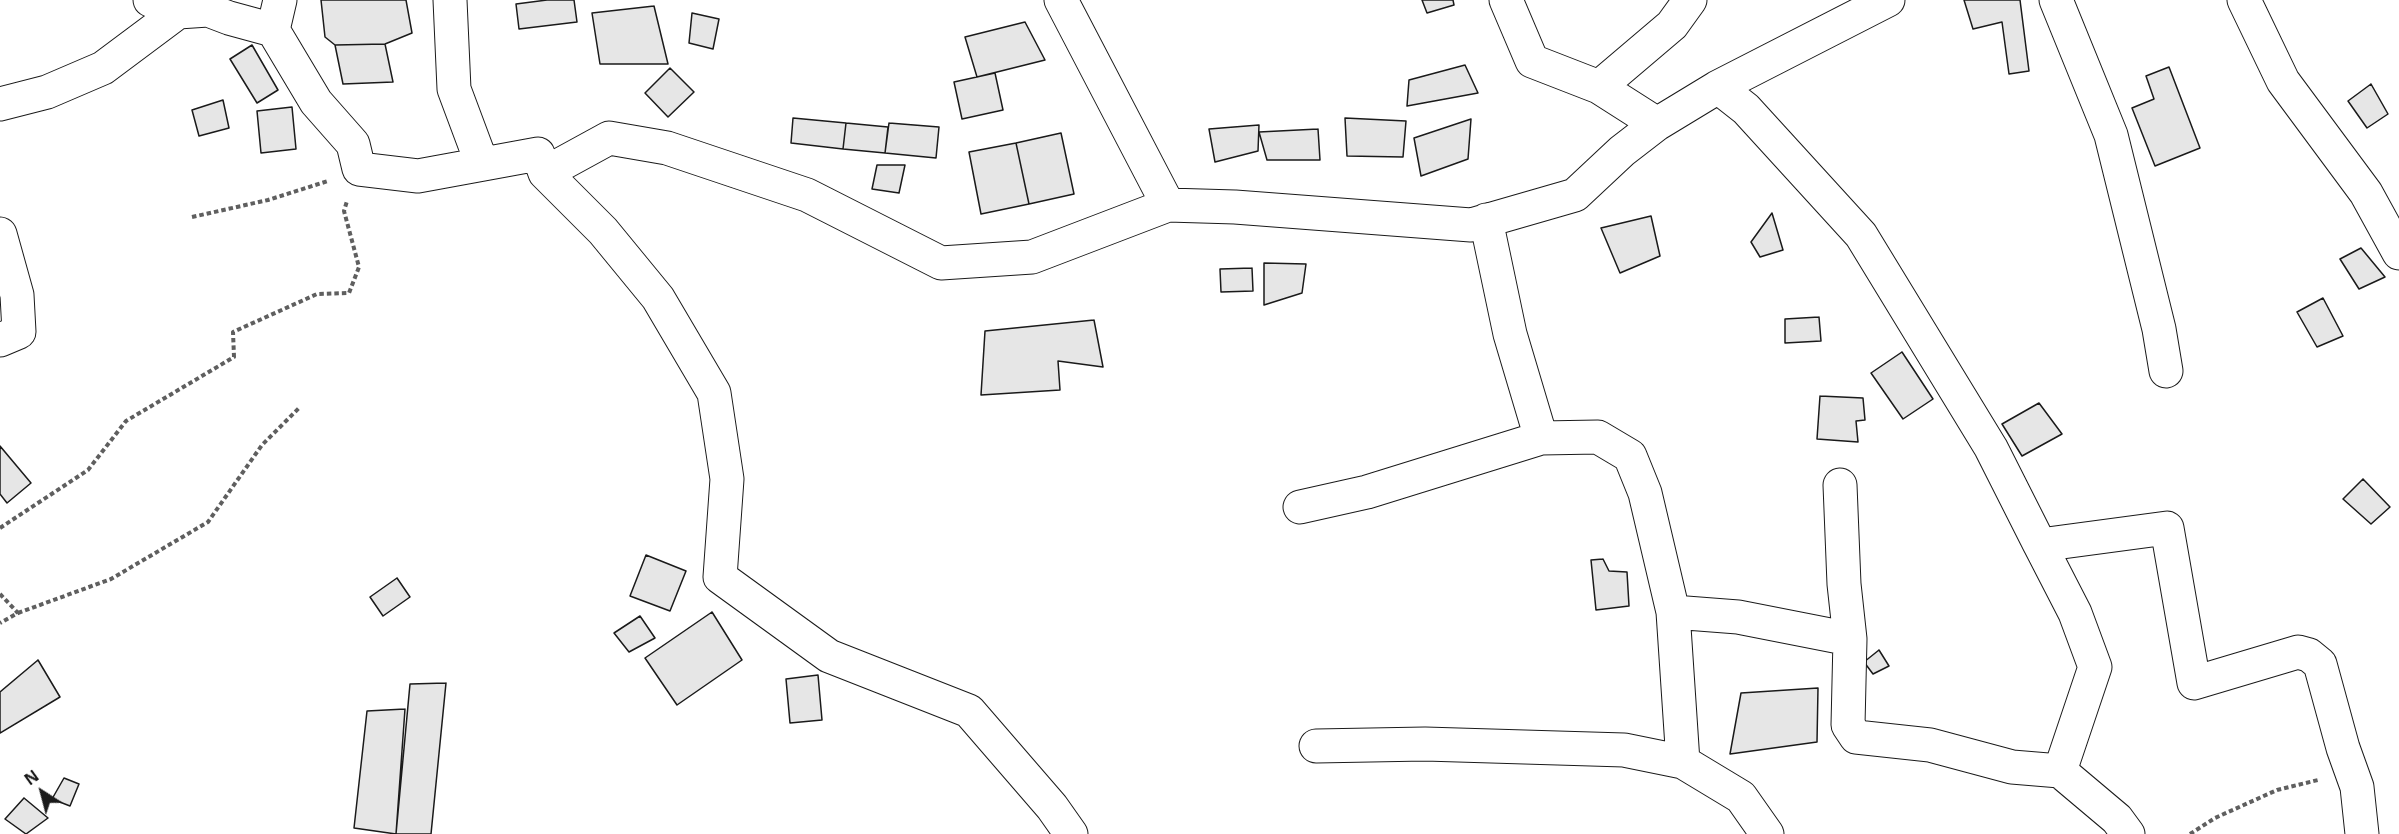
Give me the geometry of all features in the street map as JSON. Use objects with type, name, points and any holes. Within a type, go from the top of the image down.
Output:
[{"type":"street","points":[[450,0],[454,89],[482,164]]},
{"type":"street","points":[[1060,0],[1168,205]]},
{"type":"street","points":[[1506,0],[1532,61],[1599,87],[1657,124]]},
{"type":"street","points":[[1599,87],[1672,25],[1690,0]]},
{"type":"street","points":[[545,173],[609,138],[667,148],[807,195],[941,263],[1032,257],[1168,205],[1235,207],[1471,225],[1575,195],[1622,151],[1657,124],[1718,87],[1888,0]]},
{"type":"street","points":[[2056,0],[2111,135],[2159,329],[2166,371]]},
{"type":"street","points":[[2244,0],[2283,81],[2366,194],[2399,253]]},
{"type":"street","points":[[0,104],[47,92],[103,68],[164,6],[208,10],[229,18],[277,15],[315,102],[352,144],[359,169],[418,176],[538,154],[545,173],[603,231],[658,298],[714,393],[727,479],[720,577],[829,656],[969,711],[1052,807],[1071,834]]},
{"type":"street","points":[[1718,87],[1746,109],[1861,235],[1991,448],[2075,613],[2095,668],[2060,771]]},
{"type":"street","points":[[1486,220],[1510,334],[1541,438]]},
{"type":"street","points":[[0,234],[17,295],[19,332],[0,340]]},
{"type":"street","points":[[1300,507],[1367,492],[1541,438],[1598,437],[1630,456],[1645,493],[1673,612],[1683,762]]},
{"type":"street","points":[[1840,485],[1844,584],[1851,639],[1848,725],[1856,737],[1930,745],[2012,766],[2060,771],[2117,819],[2128,834]]},
{"type":"street","points":[[2040,545],[2167,528],[2194,683],[2298,652],[2309,655],[2320,664],[2357,787],[2362,834]]},
{"type":"street","points":[[1673,612],[1738,617],[1851,639]]},
{"type":"street","points":[[1316,746],[1425,744],[1624,750],[1683,762],[1741,796],[1767,834]]},
{"type":"path","points":[[192,217],[268,200],[309,188],[359,169]]},
{"type":"path","points":[[0,528],[88,470],[126,421],[234,357],[233,332],[317,294],[349,293],[359,267],[344,211],[359,169]]},
{"type":"path","points":[[0,623],[18,613],[111,579],[208,522],[262,445],[300,407]]},
{"type":"path","points":[[0,594],[18,613]]},
{"type":"path","points":[[2190,834],[2215,818],[2277,790],[2352,772]]},
{"type":"building","points":[[321,0],[406,0],[412,33],[385,44],[335,45],[325,37]]},
{"type":"building","points":[[547,0],[574,0],[577,22],[519,29],[516,4]]},
{"type":"building","points":[[1422,0],[1453,0],[1454,5],[1427,13]]},
{"type":"building","points":[[1964,0],[2020,0],[2029,71],[2009,74],[2002,22],[1973,29]]},
{"type":"building","points":[[654,6],[668,64],[600,64],[592,13]]},
{"type":"building","points":[[692,13],[719,19],[713,49],[689,43]]},
{"type":"building","points":[[1025,22],[1045,60],[977,77],[965,37]]},
{"type":"building","points":[[385,44],[393,82],[343,84],[335,45]]},
{"type":"building","points":[[252,45],[278,90],[257,103],[230,59]]},
{"type":"building","points":[[1465,65],[1478,93],[1407,106],[1409,80]]},
{"type":"building","points":[[2169,67],[2200,148],[2155,166],[2132,108],[2154,99],[2146,76]]},
{"type":"building","points":[[670,68],[694,92],[668,117],[645,93]]},
{"type":"building","points":[[995,73],[1003,110],[962,119],[954,82]]},
{"type":"building","points":[[2371,84],[2388,114],[2367,128],[2348,101]]},
{"type":"building","points":[[223,100],[229,128],[199,136],[192,110]]},
{"type":"building","points":[[292,107],[296,149],[261,153],[257,111]]},
{"type":"building","points":[[793,118],[846,123],[843,149],[791,143]]},
{"type":"building","points":[[1345,118],[1406,121],[1403,157],[1347,156]]},
{"type":"building","points":[[1471,119],[1468,159],[1421,176],[1414,138]]},
{"type":"building","points":[[846,123],[888,127],[885,153],[843,149]]},
{"type":"building","points":[[889,123],[939,127],[936,158],[885,153]]},
{"type":"building","points":[[1259,125],[1258,151],[1215,162],[1209,129]]},
{"type":"building","points":[[1318,129],[1320,160],[1267,160],[1259,132]]},
{"type":"building","points":[[1061,133],[1074,194],[1029,204],[1016,143]]},
{"type":"building","points":[[1016,143],[1029,204],[981,214],[969,152]]},
{"type":"building","points":[[877,165],[905,165],[899,193],[872,189]]},
{"type":"building","points":[[1772,213],[1783,250],[1760,257],[1751,242]]},
{"type":"building","points":[[1651,216],[1660,256],[1620,273],[1601,228]]},
{"type":"building","points":[[2361,248],[2385,277],[2359,289],[2340,259]]},
{"type":"building","points":[[1264,263],[1306,264],[1302,293],[1264,305]]},
{"type":"building","points":[[1252,268],[1253,291],[1221,292],[1220,269]]},
{"type":"building","points":[[2323,298],[2343,336],[2317,347],[2297,312]]},
{"type":"building","points":[[1819,317],[1821,341],[1785,343],[1785,319]]},
{"type":"building","points":[[1094,320],[1103,367],[1058,361],[1060,390],[981,395],[985,331]]},
{"type":"building","points":[[1902,352],[1933,399],[1903,419],[1871,373]]},
{"type":"building","points":[[1820,396],[1863,398],[1865,420],[1856,421],[1858,442],[1817,439]]},
{"type":"building","points":[[2039,403],[2062,434],[2022,456],[2002,424]]},
{"type":"building","points":[[0,446],[31,483],[7,503],[0,494]]},
{"type":"building","points":[[2363,479],[2390,507],[2371,524],[2343,499]]},
{"type":"building","points":[[646,555],[686,571],[670,611],[630,596]]},
{"type":"building","points":[[1603,559],[1609,571],[1627,572],[1629,606],[1596,610],[1591,560]]},
{"type":"building","points":[[397,578],[410,597],[383,616],[370,597]]},
{"type":"building","points":[[712,612],[742,660],[677,705],[645,658]]},
{"type":"building","points":[[640,616],[655,638],[629,652],[614,633]]},
{"type":"building","points":[[1879,650],[1889,666],[1873,674],[1864,662]]},
{"type":"building","points":[[38,660],[60,697],[0,733],[0,692]]},
{"type":"building","points":[[818,675],[822,720],[790,723],[786,679]]},
{"type":"building","points":[[446,683],[431,834],[396,834],[410,684]]},
{"type":"building","points":[[1818,688],[1817,742],[1730,754],[1741,693]]},
{"type":"building","points":[[405,709],[396,834],[354,828],[367,711]]},
{"type":"building","points":[[64,778],[79,784],[70,806],[52,799]]},
{"type":"building","points":[[24,798],[48,818],[26,834],[5,819]]}]
